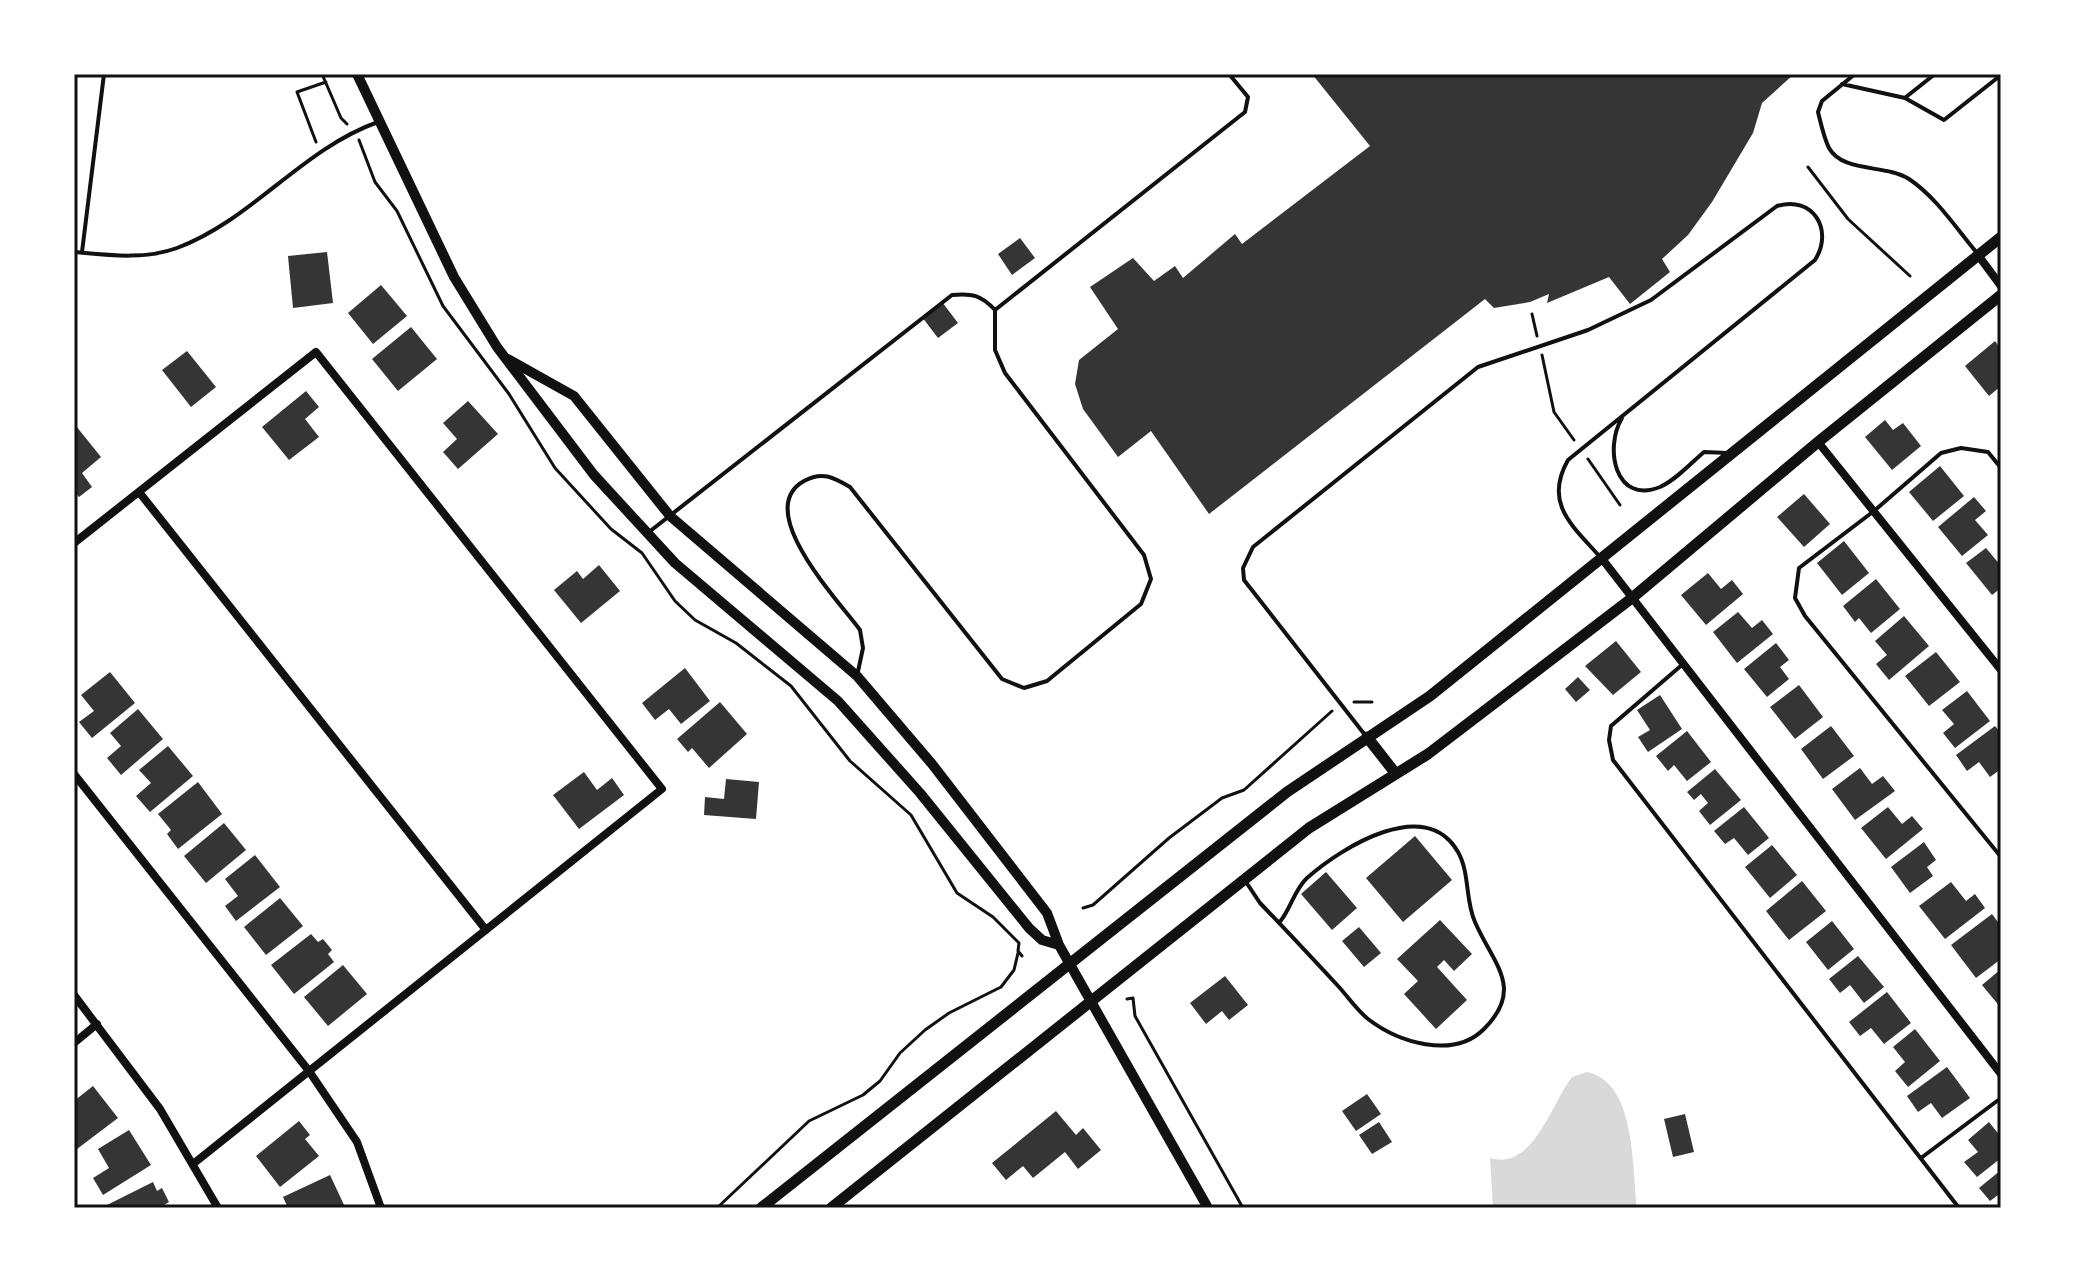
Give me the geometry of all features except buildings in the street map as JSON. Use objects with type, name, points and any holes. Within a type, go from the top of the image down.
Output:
[{"type":"main road","points":[[761,1208],[1287,792],[1430,696],[2001,237]]},
{"type":"main road","points":[[831,1208],[1309,828],[1428,754],[1632,598],[1818,442],[2001,295]]},
{"type":"main road","points":[[1367,737],[1396,774]]},
{"type":"street","points":[[357,74],[454,277],[506,358],[594,475],[675,563],[838,701],[920,793],[1029,928],[1042,940],[1059,945]]},
{"type":"street","points":[[1978,255],[2001,286]]},
{"type":"street","points":[[74,543],[316,352],[662,789],[193,1164]]},
{"type":"street","points":[[506,358],[574,396],[670,516],[857,676],[932,764],[1047,913],[1059,945],[1208,1208]]},
{"type":"street","points":[[1818,442],[2001,670]]},
{"type":"street","points":[[139,492],[486,930]]},
{"type":"street","points":[[1603,560],[2001,1074]]},
{"type":"street","points":[[74,774],[309,1071],[357,1142],[381,1208]]},
{"type":"street","points":[[74,995],[160,1109],[218,1208]]},
{"type":"street","points":[[74,1043],[97,1024]]},
{"type":"lane","points":[[82,252],[104,74]]},
{"type":"lane","points":[[995,310],[1245,112],[1248,97],[1229,74]]},
{"type":"lane","points":[[1855,74],[1822,101],[1818,112],[1829,148],[1848,165],[1879,167],[1908,178],[1932,198],[1978,255]]},
{"type":"lane","points":[[1905,98],[1935,74]]},
{"type":"lane","points":[[1842,84],[1905,98],[1944,120],[2001,75]]},
{"type":"lane","points":[[74,252],[139,256],[176,248],[219,227],[319,151],[353,131],[380,121]]},
{"type":"lane","points":[[1367,737],[1244,580],[1243,568],[1253,547],[1478,367],[1588,330],[1651,300],[1777,206],[1802,204],[1815,213],[1823,229],[1823,248],[1815,260],[1580,449],[1568,460],[1557,479],[1558,498],[1567,517],[1603,560]]},
{"type":"lane","points":[[648,533],[952,295],[970,293],[983,298],[995,310],[995,350],[1005,373],[1144,555],[1151,579],[1141,604],[1047,681],[1024,688],[1002,679],[850,487],[828,475],[812,477],[795,486],[785,509],[790,533],[860,630],[863,648],[857,676]]},
{"type":"lane","points":[[1625,413],[1615,429],[1611,453],[1621,477],[1641,489],[1662,486],[1704,452],[1735,453]]},
{"type":"lane","points":[[2001,468],[1988,452],[1961,448],[1941,453],[1874,511],[1799,568],[1795,598],[1805,616],[2001,857]]},
{"type":"lane","points":[[1683,664],[1611,726],[1609,740],[1613,760],[1959,1208]]},
{"type":"lane","points":[[1244,880],[1279,923],[1368,1019],[1406,1039],[1435,1046],[1464,1044],[1484,1029],[1501,1005],[1506,984],[1474,921],[1458,852],[1446,835],[1432,827],[1398,827],[1337,857],[1306,879],[1279,923]]},
{"type":"lane","points":[[1921,1158],[2001,1098]]},
{"type":"path","points":[[319,151],[297,92],[326,82]]},
{"type":"path","points":[[1808,167],[1848,219],[1910,276]]},
{"type":"path","points":[[1532,314],[1554,412],[1620,505]]},
{"type":"path","points":[[1083,908],[1093,905],[1169,838],[1222,798],[1244,790],[1324,716],[1357,701],[1372,702]]},
{"type":"path","points":[[717,1208],[809,1121],[863,1095],[880,1081],[900,1053],[925,1030],[949,1013],[1001,987],[1014,970],[1018,951]]},
{"type":"path","points":[[1127,999],[1133,998],[1135,1016],[1243,1208]]},
{"type":"shaded area","points":[[1587,1072],[1603,1079],[1615,1092],[1623,1109],[1632,1150],[1637,1208],[1493,1208],[1490,1158],[1505,1159],[1518,1155],[1539,1132],[1572,1077]]}]
